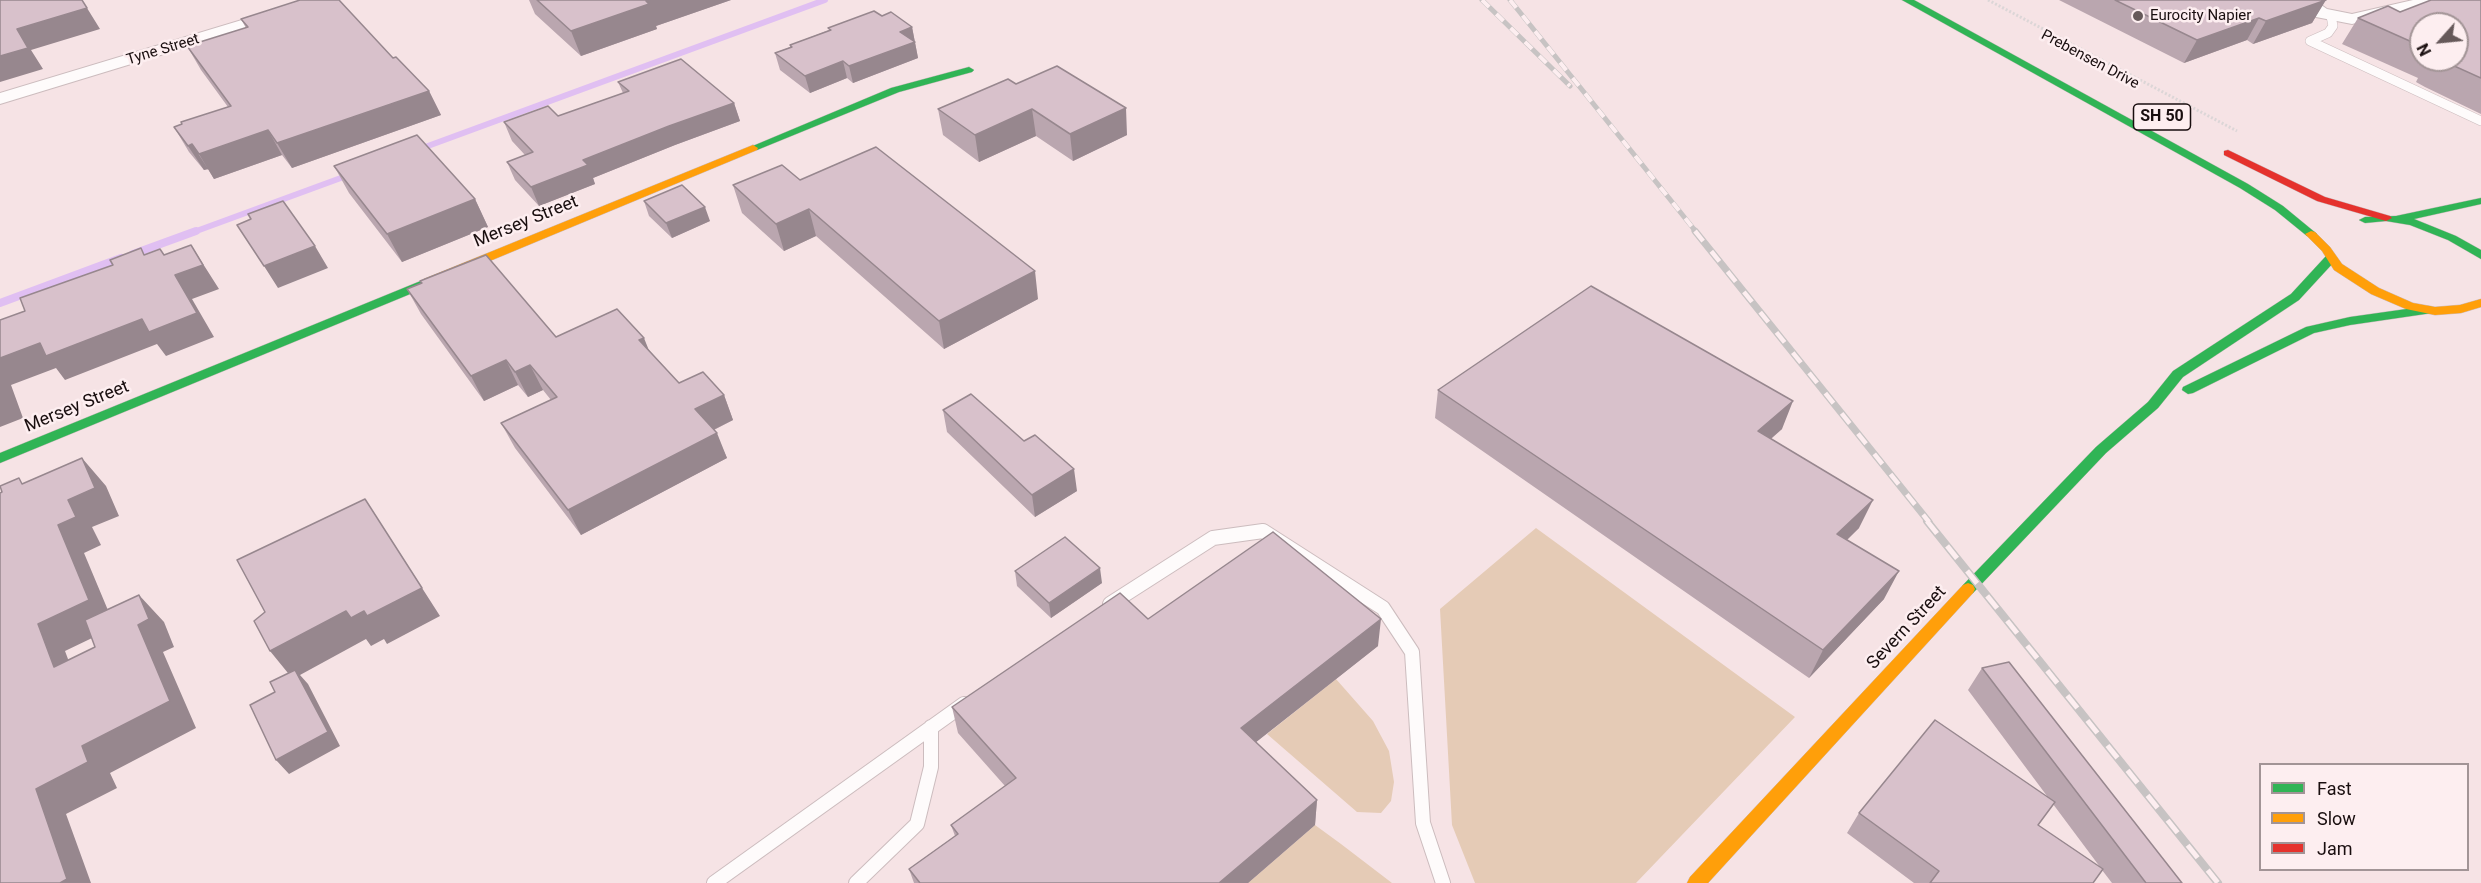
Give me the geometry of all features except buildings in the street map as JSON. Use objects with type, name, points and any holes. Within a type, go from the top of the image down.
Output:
[{"type":"street","name":"Tyne Street","points":[[0,99],[326,0]]},
{"type":"street","name":"Prebensen Drive","points":[[1907,0],[2244,186],[2305,228],[2328,254]]},
{"type":"street","points":[[2306,0],[2314,9],[2331,16],[2352,19],[2361,8],[2434,0]]},
{"type":"street","points":[[2352,0],[2366,12],[2361,8]]},
{"type":"street","name":"Mersey Street","points":[[0,458],[895,90],[969,70]]},
{"type":"street","name":"SH 50","points":[[2211,144],[2321,199],[2446,235],[2481,255]]},
{"type":"street","points":[[2392,219],[2481,201]]},
{"type":"street","name":"SH 50","points":[[2348,225],[2392,219]]},
{"type":"street","name":"Severn Street","points":[[1696,883],[1976,580],[2101,450],[2153,405],[2178,374],[2295,297],[2328,254],[2332,235]]},
{"type":"street","name":"SH 50","points":[[2328,254],[2350,276],[2374,291],[2466,320]]},
{"type":"street","name":"SH 50","points":[[2435,311],[2468,308],[2481,303]]},
{"type":"street","name":"Severn Street","points":[[2153,405],[2310,330],[2350,321],[2435,311]]},
{"type":"lane","points":[[2331,16],[2333,26],[2328,33],[2310,40],[2481,121]]},
{"type":"lane","points":[[1094,615],[1152,575],[1213,538],[1263,531],[1383,608],[1412,652],[1423,823],[1443,883]]},
{"type":"lane","points":[[714,883],[976,695]]},
{"type":"lane","points":[[856,883],[917,824],[931,766],[931,727]]},
{"type":"path","points":[[1988,0],[2243,135]]},
{"type":"shaded area","points":[[1536,528],[1795,717],[1636,883],[1475,883],[1452,825],[1440,609]]},
{"type":"shaded area","points":[[1336,679],[1373,721],[1389,751],[1394,782],[1391,801],[1381,813],[1357,812],[1267,734]]},
{"type":"shaded area","points":[[1315,825],[1341,844],[1392,883],[1248,883]]},
{"type":"waterway","points":[[417,150],[825,0]]},
{"type":"waterway","points":[[191,233],[349,175]]},
{"type":"waterway","points":[[133,254],[196,231]]},
{"type":"waterway","points":[[0,303],[121,258]]},
{"type":"railway","points":[[1482,0],[1570,86]]},
{"type":"railway","points":[[1510,0],[1697,233]]},
{"type":"railway","points":[[1695,231],[1929,522]]},
{"type":"railway","points":[[1927,521],[2218,883]]},
{"type":"traffic: fast","points":[[1907,0],[2244,186],[2279,208],[2311,234]]},
{"type":"traffic: fast","points":[[753,148],[895,90],[969,70]]},
{"type":"traffic: fast","points":[[2398,219],[2481,201]]},
{"type":"traffic: fast","points":[[2365,220],[2386,218],[2412,222],[2452,238],[2481,255]]},
{"type":"traffic: fast","points":[[1968,589],[2101,450],[2153,405],[2178,374],[2295,297],[2330,259]]},
{"type":"traffic: fast","points":[[0,458],[428,282]]},
{"type":"traffic: fast","points":[[2188,390],[2310,330],[2350,321],[2428,310]]},
{"type":"traffic: slow","points":[[428,282],[753,148]]},
{"type":"traffic: slow","points":[[2311,234],[2326,249],[2338,267],[2375,291],[2410,306],[2435,311],[2461,309],[2481,303]]},
{"type":"traffic: slow","points":[[1696,883],[1968,589]]},
{"type":"traffic: jam","points":[[2228,153],[2321,199],[2386,218]]},
{"type":"place","name":"Eurocity Napier","points":[[2138,16]]}]
